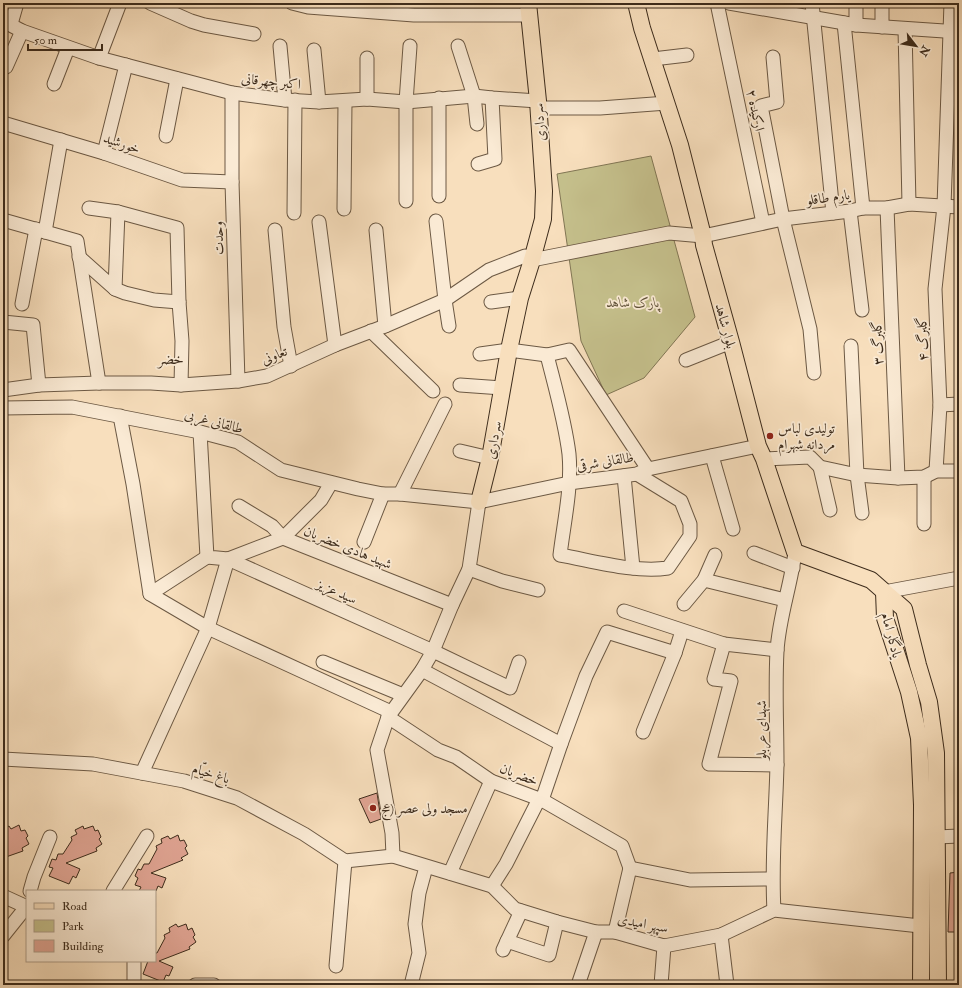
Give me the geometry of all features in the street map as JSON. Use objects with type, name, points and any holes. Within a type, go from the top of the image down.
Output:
[{"type":"main road","name":"بلوار شاهد","points":[[636,3],[642,28],[680,144],[703,236],[704,246],[760,453],[795,552]]},
{"type":"main road","name":"سرداری","points":[[480,502],[490,458],[509,350],[520,298],[543,220],[544,191],[538,104],[528,9]]},
{"type":"main road","points":[[795,552],[871,580],[884,592]]},
{"type":"main road","name":"یادگار امام","points":[[884,592],[904,609],[929,702],[936,753],[938,985]]},
{"type":"main road","name":"یادگار امام","points":[[884,592],[885,618],[909,692],[918,738],[922,805],[920,926],[921,985]]},
{"type":"street","points":[[7,23],[16,3]]},
{"type":"street","points":[[99,58],[120,3]]},
{"type":"street","points":[[150,3],[191,21],[204,25],[254,34]]},
{"type":"street","points":[[292,3],[308,7],[414,15],[528,9]]},
{"type":"street","name":"ارکیده ۲","points":[[717,3],[764,223]]},
{"type":"street","points":[[728,3],[758,5],[850,24],[905,29],[954,31]]},
{"type":"street","points":[[812,3],[834,213]]},
{"type":"street","points":[[856,3],[850,24],[863,208]]},
{"type":"street","points":[[882,3],[882,27]]},
{"type":"street","name":"گلبرگ ۴","points":[[936,471],[940,405],[935,289],[944,206],[954,31],[951,3]]},
{"type":"street","name":"اکبر چهرقانی","points":[[7,23],[22,31],[99,58],[232,93],[319,102],[367,99],[406,102],[474,96],[538,104],[600,108],[667,103]]},
{"type":"street","points":[[905,29],[909,204]]},
{"type":"street","points":[[6,67],[22,31]]},
{"type":"street","points":[[280,46],[290,100],[294,213]]},
{"type":"street","points":[[406,201],[406,102],[410,46]]},
{"type":"street","points":[[458,46],[474,96],[477,124]]},
{"type":"street","points":[[54,84],[68,48]]},
{"type":"street","points":[[314,50],[319,102]]},
{"type":"street","points":[[653,59],[687,55]]},
{"type":"street","points":[[773,57],[777,102],[761,106],[783,219],[810,329],[814,373]]},
{"type":"street","points":[[367,58],[367,99]]},
{"type":"street","points":[[104,153],[126,65]]},
{"type":"street","points":[[166,136],[177,79]]},
{"type":"street","name":"وحدت","points":[[232,93],[232,182],[238,381]]},
{"type":"street","points":[[438,98],[439,196]]},
{"type":"street","points":[[478,164],[495,159],[492,98]]},
{"type":"street","points":[[344,209],[345,101]]},
{"type":"street","name":"خورشید","points":[[3,123],[104,153],[182,180],[232,182]]},
{"type":"street","points":[[22,304],[61,140]]},
{"type":"street","name":"یارم طاقلو","points":[[532,260],[670,233],[703,236],[783,219],[850,211],[863,208],[887,208],[909,204],[959,207]]},
{"type":"street","points":[[90,208],[118,212],[177,228],[179,302],[182,341],[181,385]]},
{"type":"street","name":"گلبرگ ۳","points":[[887,208],[898,478]]},
{"type":"street","points":[[850,211],[862,310]]},
{"type":"street","points":[[115,289],[118,212]]},
{"type":"street","points":[[3,220],[77,241],[99,383]]},
{"type":"street","points":[[436,221],[444,300],[449,326]]},
{"type":"street","points":[[319,222],[335,345]]},
{"type":"street","points":[[275,230],[284,327],[291,366]]},
{"type":"street","points":[[376,230],[385,326]]},
{"type":"street","name":"تعاونی","points":[[3,390],[39,385],[99,383],[151,383],[181,385],[238,381],[267,376],[335,345],[385,326],[444,300],[489,270],[524,256],[532,260]]},
{"type":"street","points":[[79,257],[115,289],[154,300],[179,302]]},
{"type":"street","points":[[491,302],[520,298]]},
{"type":"street","points":[[3,322],[33,325],[39,385]]},
{"type":"street","points":[[370,332],[433,391]]},
{"type":"street","points":[[686,360],[731,342]]},
{"type":"street","points":[[851,346],[857,475],[862,513]]},
{"type":"street","points":[[480,354],[509,350],[547,355],[569,350],[642,471],[681,500],[690,524],[690,536],[668,568],[655,570],[633,568],[560,556],[569,483],[569,456],[566,434],[547,355]]},
{"type":"street","points":[[460,385],[502,388]]},
{"type":"street","points":[[400,494],[445,404]]},
{"type":"street","points":[[940,405],[959,404]]},
{"type":"street","name":"طالقانی غربی","points":[[3,408],[72,407],[120,416],[200,432],[238,442],[281,470],[331,483],[383,494],[400,494],[480,502]]},
{"type":"street","points":[[120,416],[133,484],[150,594],[207,557],[228,559],[283,538],[321,500],[331,483]]},
{"type":"street","points":[[200,432],[207,557]]},
{"type":"street","points":[[460,451],[490,458]]},
{"type":"street","name":"طالقانی شرقی","points":[[480,502],[569,483],[624,476],[712,456],[760,453],[810,457],[820,466],[857,475],[898,478],[924,477]]},
{"type":"street","points":[[712,456],[732,529]]},
{"type":"street","points":[[820,466],[830,510]]},
{"type":"street","points":[[924,524],[924,477],[936,471],[959,471]]},
{"type":"street","points":[[624,476],[633,568]]},
{"type":"street","points":[[364,542],[383,494]]},
{"type":"street","name":"سرداری","points":[[393,856],[392,833],[376,750],[390,714],[402,695],[422,670],[433,651],[469,569],[480,502]]},
{"type":"street","name":"شهید هادی خضریان","points":[[239,506],[272,526],[283,538],[452,605]]},
{"type":"street","name":"شهدای عربلو","points":[[774,910],[772,879],[777,765],[777,650],[795,552]]},
{"type":"street","points":[[754,553],[793,568]]},
{"type":"street","points":[[684,604],[704,580],[715,555]]},
{"type":"street","points":[[142,773],[208,628],[228,559]]},
{"type":"street","name":"سید عزیز","points":[[228,559],[433,651],[510,688],[519,662]]},
{"type":"street","points":[[469,569],[502,581],[538,590]]},
{"type":"street","points":[[884,592],[959,578]]},
{"type":"street","points":[[704,580],[785,600]]},
{"type":"street","name":"خضریان","points":[[150,594],[208,628],[390,714],[438,750],[456,757],[491,781],[542,800],[622,846],[630,868]]},
{"type":"street","points":[[624,611],[724,644],[777,650]]},
{"type":"street","points":[[643,732],[675,653],[682,631]]},
{"type":"street","points":[[492,886],[506,864],[537,803],[542,800],[560,744],[586,676],[607,632],[675,653]]},
{"type":"street","points":[[724,644],[714,679],[731,681],[709,764],[777,765]]},
{"type":"street","points":[[324,662],[402,695]]},
{"type":"street","points":[[422,670],[560,744]]},
{"type":"street","name":"باغ خیّام","points":[[3,759],[94,764],[184,781],[237,798],[304,834],[345,861]]},
{"type":"street","points":[[450,873],[491,781]]},
{"type":"street","points":[[114,890],[147,836]]},
{"type":"street","points":[[937,837],[959,836]]},
{"type":"street","points":[[30,890],[34,876],[50,837]]},
{"type":"street","points":[[336,966],[345,861],[393,856]]},
{"type":"street","name":"سپهر امیدی","points":[[393,856],[492,886],[515,909],[521,911],[596,932],[616,932],[664,946],[721,935],[774,910]]},
{"type":"street","points":[[411,985],[419,954],[415,924],[419,893],[426,867]]},
{"type":"street","points":[[616,932],[630,868],[690,880],[772,879]]},
{"type":"street","points":[[3,896],[26,906]]},
{"type":"street","points":[[3,936],[26,907]]},
{"type":"street","points":[[774,910],[920,926]]},
{"type":"street","points":[[521,911],[505,946],[549,955],[557,922]]},
{"type":"street","points":[[578,985],[596,932]]},
{"type":"street","points":[[721,935],[726,985]]},
{"type":"street","points":[[661,985],[664,946]]},
{"type":"street","points":[[134,962],[134,985]]},
{"type":"street","points":[[195,985],[214,985]]},
{"type":"green space","name":"پارک شاهد","points":[[651,156],[695,317],[644,378],[606,395],[581,341],[557,174]]},
{"type":"building","name":"مسجد ولی عصر (عج","points":[[377,793],[381,819],[370,823],[359,799]]},
{"type":"building","points":[[19,825],[21,831],[25,830],[28,836],[26,838],[29,844],[22,848],[23,851],[3,858],[3,829],[9,826],[11,829]]},
{"type":"building","points":[[83,826],[84,829],[93,826],[95,831],[98,830],[101,837],[99,839],[102,844],[96,848],[97,851],[66,863],[80,869],[76,878],[73,876],[69,884],[49,876],[53,868],[49,867],[52,859],[56,860],[58,854],[63,854],[72,840],[71,837],[77,834],[75,830]]},
{"type":"building","points":[[178,835],[180,841],[184,840],[187,846],[185,848],[188,854],[181,858],[183,860],[151,873],[166,878],[162,888],[158,886],[156,891],[140,890],[141,887],[135,885],[138,878],[135,876],[138,869],[141,870],[144,864],[149,864],[157,849],[156,846],[162,843],[161,839],[168,836],[170,839]]},
{"type":"building","points":[[959,872],[959,932],[948,932],[950,873]]},
{"type":"building","points":[[176,924],[178,927],[186,924],[188,930],[192,928],[195,935],[193,937],[196,942],[189,947],[190,949],[159,961],[173,967],[169,976],[166,975],[163,982],[143,974],[148,962],[156,962],[156,953],[165,938],[164,935],[170,932],[169,928]]},
{"type":"place","name":"تولیدی لباس مردانه شهرام","points":[[770,436]]},
{"type":"place","name":"مسجد ولی عصر (عج","points":[[373,808]]},
{"type":"district","name":"خضر","points":[[171,359]]}]
